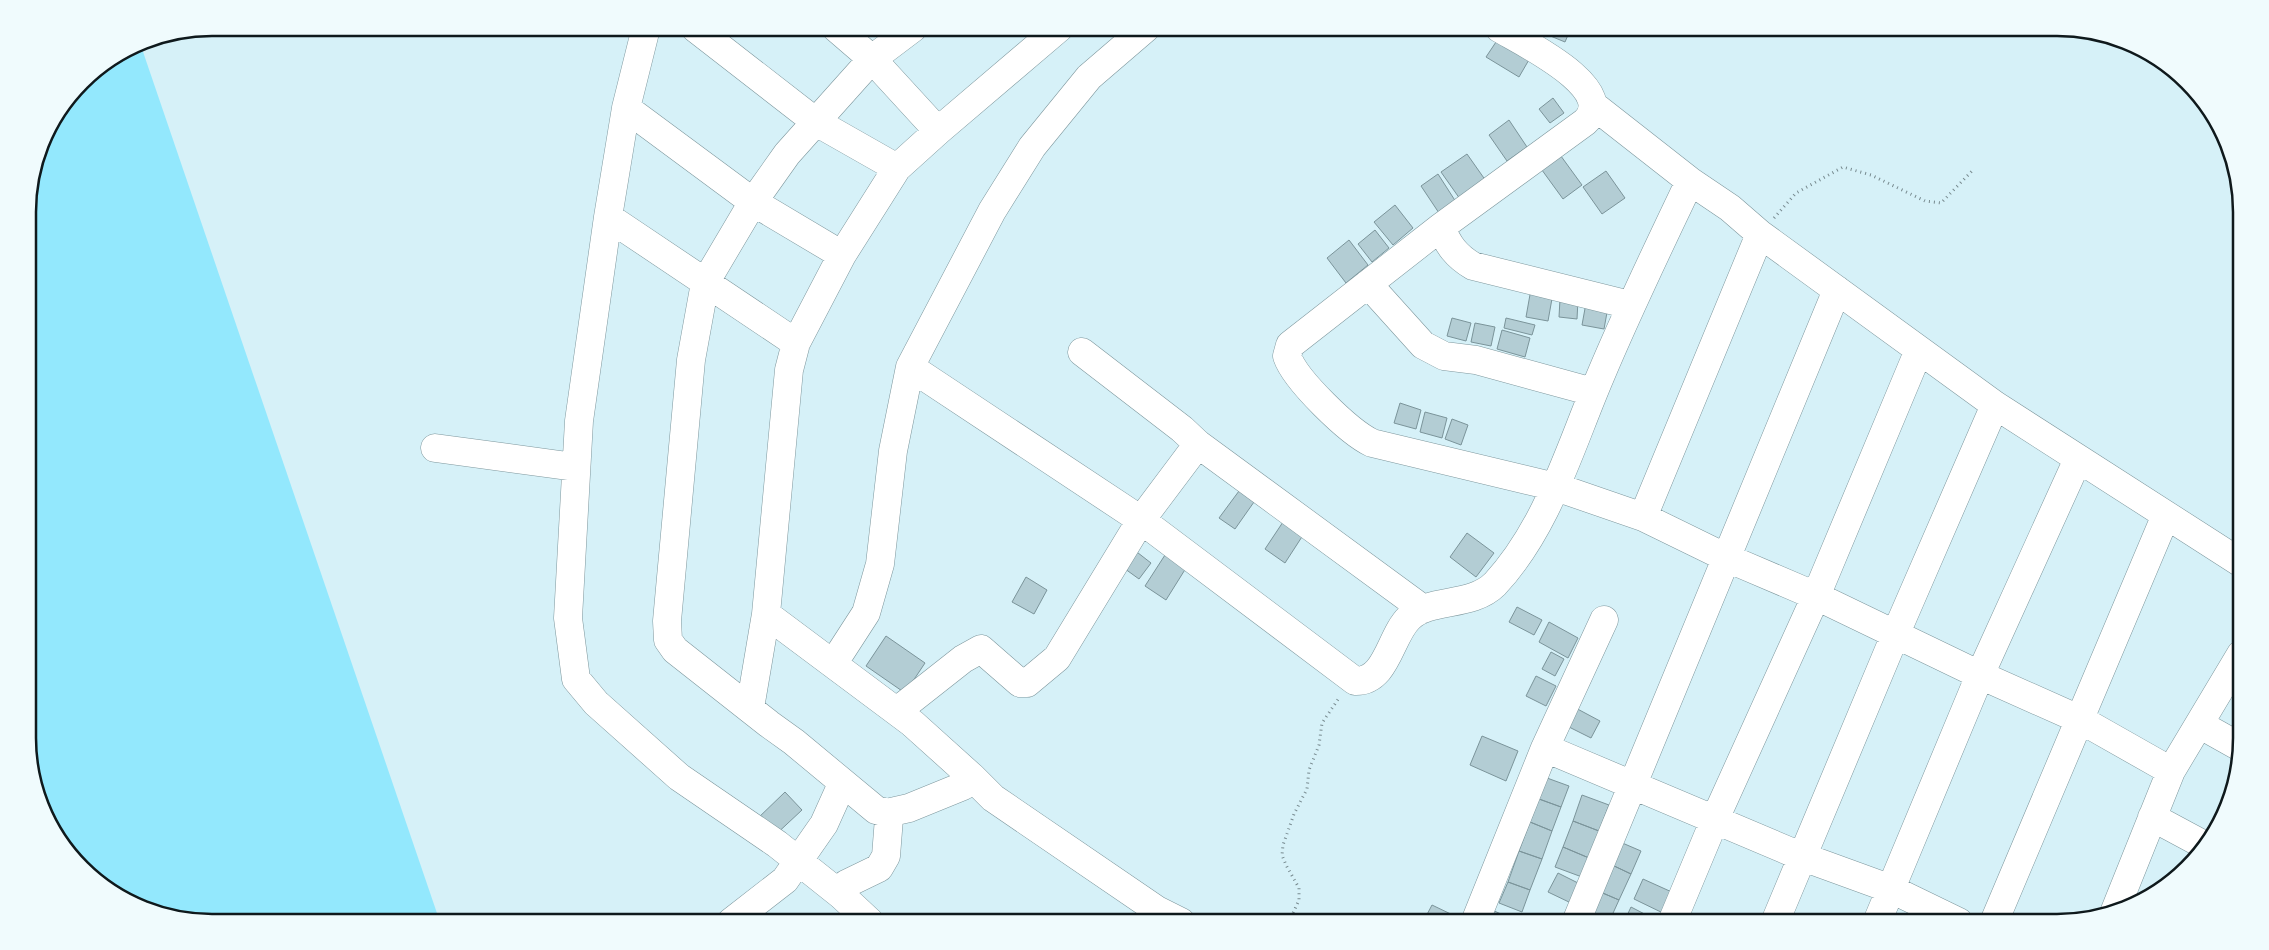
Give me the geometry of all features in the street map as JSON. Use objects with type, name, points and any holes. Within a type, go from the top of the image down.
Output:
[{"type":"street","points":[[833,664],[866,613],[880,564],[893,451],[910,367],[992,211],[1032,147],[1089,77],[1136,36]]},
{"type":"street","points":[[1518,36],[1574,74],[1589,93],[1593,105],[1592,114],[1585,122],[1441,226],[1288,348],[1287,356],[1290,363],[1323,402],[1349,429],[1372,443],[1556,487],[1643,517],[1727,558],[1816,596],[1980,675],[2081,720],[2170,771]]},
{"type":"street","points":[[644,37],[626,108],[608,217],[579,421],[568,618],[576,679],[596,703],[679,777],[777,844],[797,862],[841,895],[861,914]]},
{"type":"street","points":[[706,37],[816,122],[897,168]]},
{"type":"street","points":[[846,37],[872,59],[938,131]]},
{"type":"street","points":[[902,37],[872,59],[787,154],[753,202],[704,283],[691,360],[667,633],[675,650],[794,742],[842,784],[876,810],[887,813],[909,808],[963,786],[972,777]]},
{"type":"street","points":[[750,708],[766,614],[790,370],[796,343],[842,254],[897,168],[1049,37]]},
{"type":"street","points":[[1593,105],[1690,181],[1730,208],[1760,234],[1995,405],[2233,558]]},
{"type":"street","points":[[626,108],[753,202],[842,254]]},
{"type":"street","points":[[910,367],[1141,520],[1356,681],[1366,680],[1374,676],[1402,626],[1409,618],[1423,609],[1468,599],[1493,586],[1527,543],[1556,487],[1630,305],[1690,181]]},
{"type":"street","points":[[608,217],[796,343]]},
{"type":"street","points":[[1441,226],[1450,248],[1464,261],[1473,266],[1630,305]]},
{"type":"street","points":[[1643,517],[1760,234]]},
{"type":"street","points":[[1368,284],[1423,345],[1444,356],[1476,360],[1594,392]]},
{"type":"street","points":[[1580,913],[1837,290]]},
{"type":"street","points":[[1676,913],[1715,819],[1816,596],[1919,350]]},
{"type":"street","points":[[1082,352],[1182,428],[1198,444],[1423,609]]},
{"type":"street","points":[[1779,913],[1896,633],[1995,405]]},
{"type":"street","points":[[897,712],[963,659],[981,649],[1020,683],[1027,683],[1033,679],[1057,658],[1141,520],[1198,444]]},
{"type":"street","points":[[435,448],[575,467]]},
{"type":"street","points":[[1881,913],[1980,675],[2078,459]]},
{"type":"street","points":[[1998,913],[2166,516]]},
{"type":"street","points":[[766,614],[897,712],[972,777],[993,798],[1151,913]]},
{"type":"street","points":[[1478,913],[1544,748],[1604,620]]},
{"type":"street","points":[[2118,902],[2170,771],[2233,667]]},
{"type":"street","points":[[2199,724],[2233,743]]},
{"type":"street","points":[[1544,748],[1803,857],[1891,889],[1941,913]]},
{"type":"street","points":[[742,914],[785,880],[824,824],[842,784]]},
{"type":"street","points":[[841,895],[846,884],[879,868],[886,856],[889,818],[887,813]]},
{"type":"street","points":[[2152,817],[2198,842]]},
{"type":"path","points":[[1760,234],[1796,193],[1843,167],[1871,175],[1925,201],[1941,203],[1972,171]]},
{"type":"path","points":[[1293,913],[1299,900],[1300,888],[1282,855],[1283,845],[1294,814],[1307,789],[1309,770],[1319,745],[1322,723],[1332,705],[1356,681]]},
{"type":"shaded area","points":[[143,51],[437,914],[212,914],[166,908],[134,896],[114,884],[80,854],[54,816],[42,784],[36,738],[38,189],[46,155],[54,134],[66,114],[96,80],[114,66]]},
{"type":"building","points":[[1551,36],[1567,36],[1565,42]]},
{"type":"building","points":[[1498,39],[1530,58],[1519,77],[1486,57]]},
{"type":"building","points":[[1553,98],[1564,113],[1550,123],[1539,109]]},
{"type":"building","points":[[1509,120],[1527,147],[1507,161],[1489,135]]},
{"type":"building","points":[[1558,152],[1582,185],[1563,199],[1539,166]]},
{"type":"building","points":[[1467,154],[1486,181],[1460,199],[1441,172]]},
{"type":"building","points":[[1606,171],[1625,198],[1602,214],[1583,187]]},
{"type":"building","points":[[1438,174],[1456,202],[1439,213],[1421,186]]},
{"type":"building","points":[[1395,205],[1413,228],[1393,245],[1374,222]]},
{"type":"building","points":[[1375,230],[1389,248],[1372,262],[1358,244]]},
{"type":"building","points":[[1349,240],[1368,265],[1346,283],[1327,258]]},
{"type":"building","points":[[1531,289],[1553,293],[1548,321],[1526,317]]},
{"type":"building","points":[[1560,299],[1578,300],[1577,319],[1559,317]]},
{"type":"building","points":[[1586,303],[1608,307],[1604,329],[1582,325]]},
{"type":"building","points":[[1452,318],[1471,323],[1466,341],[1447,336]]},
{"type":"building","points":[[1506,318],[1535,325],[1532,335],[1504,328]]},
{"type":"building","points":[[1475,323],[1495,327],[1491,346],[1471,342]]},
{"type":"building","points":[[1502,330],[1530,338],[1525,357],[1497,349]]},
{"type":"building","points":[[1400,403],[1421,410],[1416,429],[1394,423]]},
{"type":"building","points":[[1425,412],[1447,418],[1442,438],[1420,432]]},
{"type":"building","points":[[1452,419],[1468,425],[1461,445],[1445,439]]},
{"type":"building","points":[[1239,491],[1254,502],[1235,529],[1219,518]]},
{"type":"building","points":[[1287,516],[1307,529],[1285,563],[1265,549]]},
{"type":"building","points":[[1467,533],[1494,553],[1476,577],[1450,557]]},
{"type":"building","points":[[1133,549],[1151,563],[1139,579],[1121,566]]},
{"type":"building","points":[[1165,555],[1186,568],[1166,600],[1145,586]]},
{"type":"building","points":[[1026,577],[1047,590],[1034,614],[1012,602]]},
{"type":"building","points":[[1517,607],[1542,620],[1534,635],[1509,622]]},
{"type":"building","points":[[1549,622],[1578,638],[1568,658],[1539,642]]},
{"type":"building","points":[[886,636],[925,663],[905,693],[866,666]]},
{"type":"building","points":[[1551,652],[1564,659],[1555,676],[1542,669]]},
{"type":"building","points":[[1536,676],[1556,686],[1546,706],[1526,696]]},
{"type":"building","points":[[1570,705],[1600,721],[1591,738],[1561,723]]},
{"type":"building","points":[[1482,736],[1518,751],[1506,781],[1470,765]]},
{"type":"building","points":[[1547,778],[1569,786],[1561,807],[1539,799]]},
{"type":"building","points":[[785,792],[802,810],[772,838],[756,820]]},
{"type":"building","points":[[1582,795],[1609,805],[1599,831],[1573,821]]},
{"type":"building","points":[[1539,799],[1561,807],[1552,831],[1530,822]]},
{"type":"building","points":[[1573,821],[1599,831],[1589,858],[1563,847]]},
{"type":"building","points":[[1530,822],[1552,831],[1542,859],[1519,851]]},
{"type":"building","points":[[1620,842],[1641,851],[1631,874],[1610,864]]},
{"type":"building","points":[[1563,847],[1589,858],[1582,877],[1555,867]]},
{"type":"building","points":[[1519,851],[1542,859],[1530,890],[1508,882]]},
{"type":"building","points":[[1610,864],[1631,874],[1619,900],[1598,891]]},
{"type":"building","points":[[1558,873],[1580,884],[1571,903],[1548,892]]},
{"type":"building","points":[[1643,879],[1674,893],[1665,913],[1634,899]]},
{"type":"building","points":[[1508,882],[1530,890],[1522,912],[1499,903]]},
{"type":"building","points":[[1598,891],[1619,900],[1613,913],[1588,913]]},
{"type":"building","points":[[1432,905],[1449,913],[1428,913]]},
{"type":"building","points":[[1631,907],[1643,913],[1628,913]]}]
